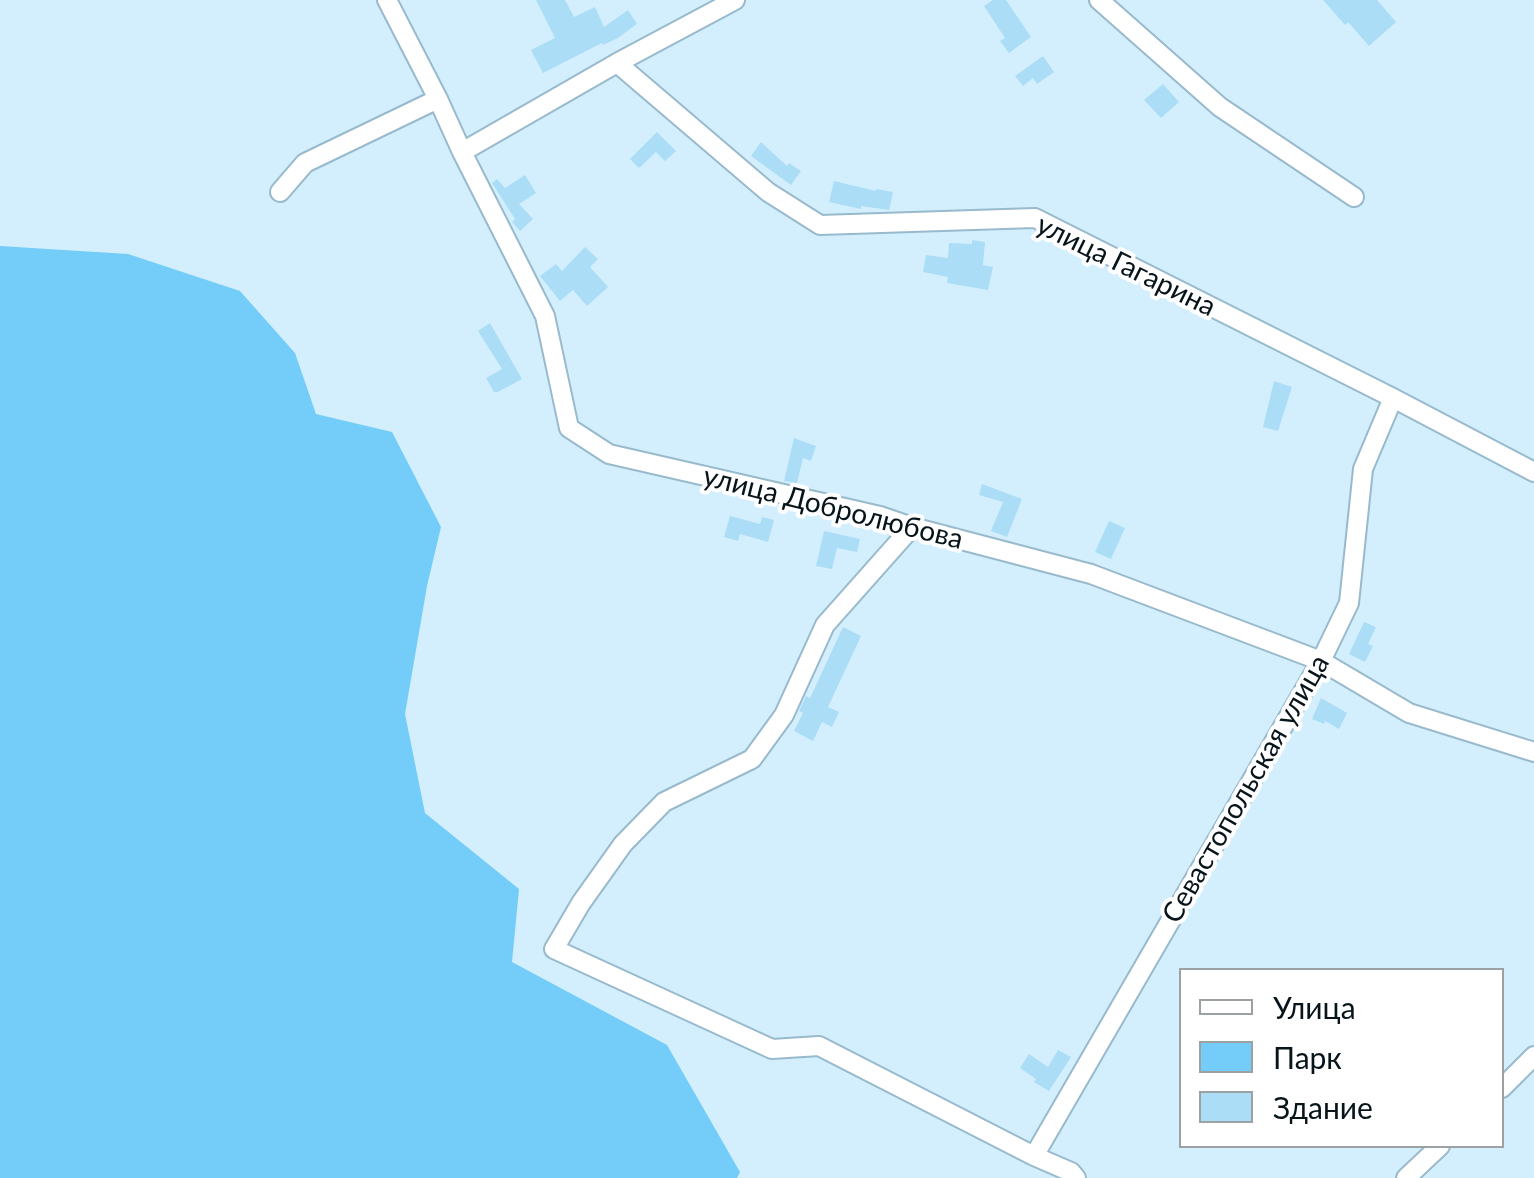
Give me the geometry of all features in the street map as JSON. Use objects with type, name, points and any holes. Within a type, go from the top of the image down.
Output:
[{"type":"street","name":"улица Добролюбова","points":[[387,0],[545,316],[568,428],[610,454],[880,516],[1090,574],[1321,661],[1409,713],[1534,752]]},
{"type":"street","points":[[462,152],[735,0]]},
{"type":"street","points":[[1098,0],[1220,107],[1354,197]]},
{"type":"street","name":"улица Гагарина","points":[[617,63],[768,192],[820,225],[1036,218],[1534,472]]},
{"type":"street","points":[[280,192],[305,163],[438,98]]},
{"type":"street","name":"Севастопольская улица","points":[[1034,1156],[1321,661],[1349,603],[1363,468],[1393,398]]},
{"type":"street","points":[[912,527],[825,625],[784,715],[752,760],[664,802],[623,844],[554,949],[772,1049],[819,1046],[1071,1172],[1076,1178]]},
{"type":"street","points":[[1504,1086],[1534,1056]]},
{"type":"street","points":[[1406,1178],[1438,1148]]},
{"type":"green space","points":[[0,246],[128,254],[240,291],[295,353],[316,414],[392,432],[441,527],[405,714],[425,813],[519,889],[512,962],[667,1045],[740,1172],[737,1178],[0,1178]]},
{"type":"building","points":[[536,0],[565,0],[574,17],[595,7],[604,27],[628,10],[637,24],[618,38],[543,73],[531,50],[555,38]]},
{"type":"building","points":[[993,0],[1006,0],[1031,37],[1009,53],[1000,41],[1005,38],[984,6]]},
{"type":"building","points":[[1323,0],[1377,0],[1396,22],[1369,46]]},
{"type":"building","points":[[1043,56],[1054,72],[1037,84],[1033,78],[1023,86],[1015,76]]},
{"type":"building","points":[[1163,84],[1179,102],[1161,118],[1144,100]]},
{"type":"building","points":[[657,132],[676,151],[665,161],[656,152],[639,168],[630,159]]},
{"type":"building","points":[[761,142],[787,166],[789,163],[801,171],[791,185],[751,156]]},
{"type":"building","points":[[525,175],[536,193],[519,204],[533,219],[520,231],[492,183],[497,179],[505,188]]},
{"type":"building","points":[[834,181],[893,192],[889,210],[829,202]]},
{"type":"building","points":[[972,240],[985,242],[983,265],[993,267],[988,290],[947,283],[948,277],[923,272],[926,255],[948,258],[949,243],[972,244]]},
{"type":"building","points":[[585,247],[598,259],[590,267],[608,287],[587,306],[573,290],[560,301],[540,276],[556,264],[562,271]]},
{"type":"building","points":[[490,323],[522,379],[498,392],[494,392],[486,378],[502,369],[478,331]]},
{"type":"building","points":[[1274,381],[1292,387],[1278,431],[1263,427]]},
{"type":"building","points":[[794,438],[816,446],[811,461],[803,458],[797,483],[784,481]]},
{"type":"building","points":[[982,484],[1022,499],[1007,537],[991,531],[1003,502],[979,495]]},
{"type":"building","points":[[730,516],[760,524],[762,517],[774,520],[768,542],[740,534],[738,541],[724,537]]},
{"type":"building","points":[[1109,521],[1125,528],[1111,559],[1095,552]]},
{"type":"building","points":[[824,531],[860,539],[857,552],[837,548],[832,569],[816,566]]},
{"type":"building","points":[[1364,622],[1376,627],[1365,662],[1349,654]]},
{"type":"building","points":[[843,627],[861,636],[828,707],[839,712],[832,727],[822,722],[813,741],[794,731],[803,713],[799,711],[806,696],[810,698]]},
{"type":"building","points":[[1321,698],[1347,713],[1339,729],[1312,719]]},
{"type":"building","points":[[1058,1050],[1071,1057],[1049,1091],[1020,1068],[1029,1054],[1048,1067]]}]
